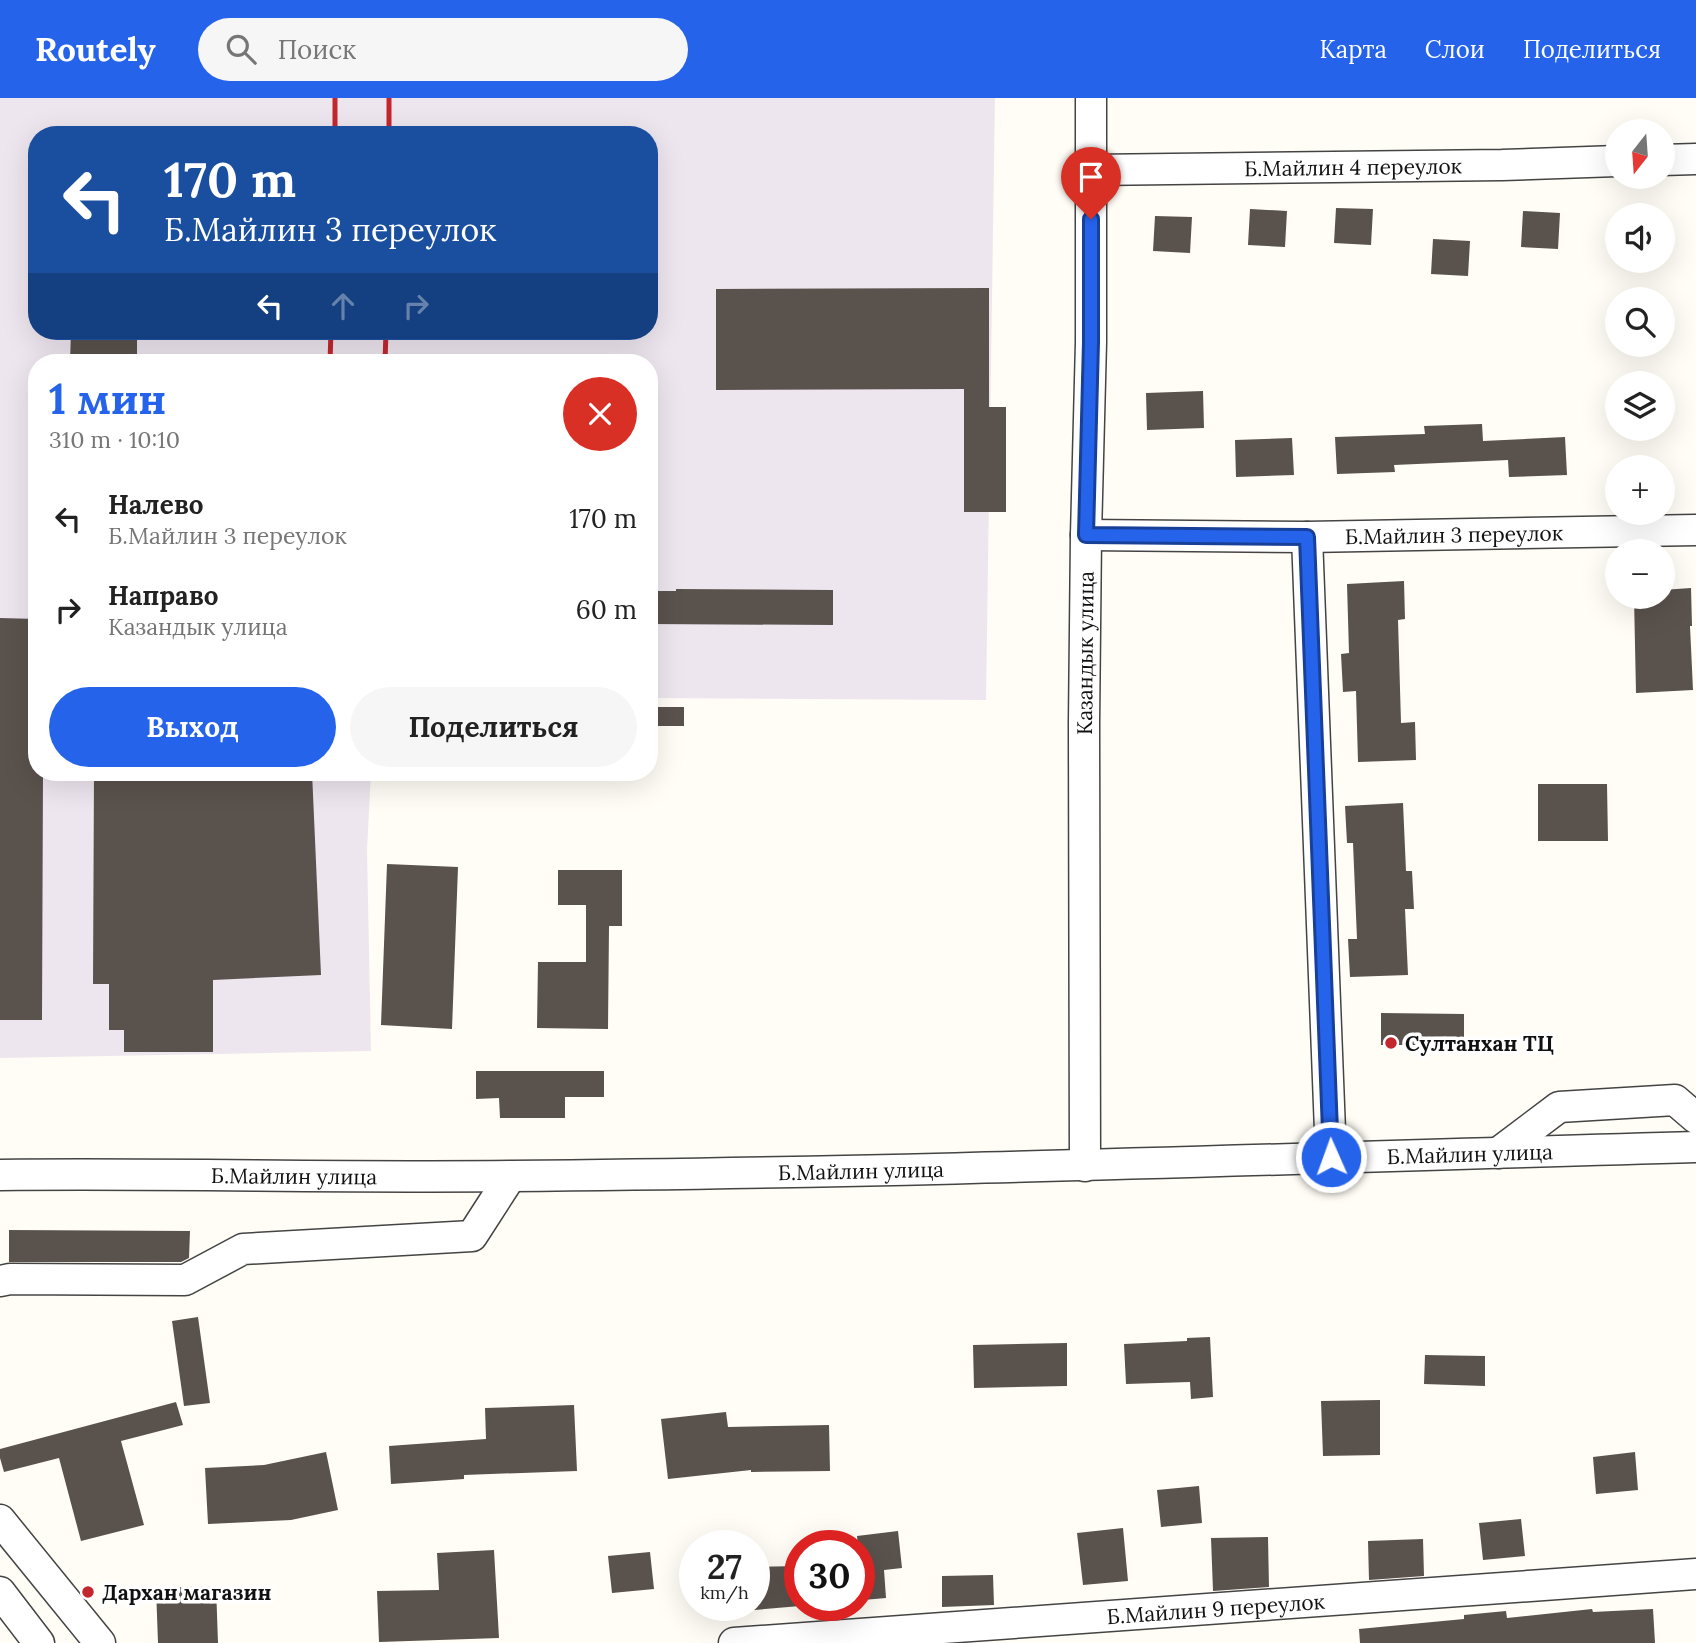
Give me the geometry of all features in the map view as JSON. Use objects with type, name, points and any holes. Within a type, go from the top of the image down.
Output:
[{"type":"street","name":"Казандык улица","points":[[1085,1166],[1084,710],[1091,342],[1091,98]]},
{"type":"street","points":[[1675,160],[1696,159]]},
{"type":"street","name":"Б.Майлин 4 переулок","points":[[1091,170],[1605,162]]},
{"type":"street","name":"Б.Майлин 3 переулок","points":[[1086,535],[1307,537],[1696,530]]},
{"type":"street","points":[[1307,537],[1331,1157]]},
{"type":"street","points":[[1498,1153],[1559,1107],[1675,1100],[1696,1118]]},
{"type":"street","name":"Б.Майлин улица","points":[[9,1176],[510,1177],[1085,1166],[1696,1147]]},
{"type":"street","points":[[0,1281],[185,1280],[243,1250],[472,1236],[510,1177]]},
{"type":"street","points":[[0,1520],[100,1643]]},
{"type":"street","name":"Б.Майлин 9 переулок","points":[[734,1643],[1696,1574]]},
{"type":"street","points":[[0,1592],[39,1643]]},
{"type":"shaded area","points":[[0,98],[995,98],[986,700],[658,698],[658,354],[28,354],[28,781],[371,781],[367,850],[371,1051],[0,1058]]},
{"type":"building","points":[[1336,208],[1373,209],[1371,245],[1334,243]]},
{"type":"building","points":[[1250,209],[1287,211],[1285,247],[1248,245]]},
{"type":"building","points":[[1523,211],[1560,213],[1558,249],[1521,247]]},
{"type":"building","points":[[1155,216],[1192,217],[1190,253],[1153,251]]},
{"type":"building","points":[[1433,239],[1470,241],[1468,276],[1431,274]]},
{"type":"building","points":[[989,288],[989,407],[1006,407],[1006,512],[964,512],[964,389],[716,390],[716,289]]},
{"type":"building","points":[[71,340],[137,340],[137,354],[70,354]]},
{"type":"building","points":[[1203,391],[1204,428],[1147,430],[1146,393]]},
{"type":"building","points":[[1482,424],[1483,441],[1565,437],[1567,475],[1509,477],[1508,460],[1394,465],[1395,472],[1337,474],[1335,437],[1425,434],[1424,426]]},
{"type":"building","points":[[1292,438],[1294,475],[1236,477],[1235,440]]},
{"type":"building","points":[[1404,581],[1405,619],[1398,620],[1401,723],[1415,722],[1416,760],[1358,762],[1356,691],[1343,692],[1341,654],[1349,653],[1347,584]]},
{"type":"building","points":[[1691,588],[1693,690],[1636,693],[1634,609],[1675,609],[1675,589]]},
{"type":"building","points":[[833,590],[833,625],[658,624],[658,591]]},
{"type":"building","points":[[0,618],[28,619],[28,781],[43,781],[42,1020],[0,1020]]},
{"type":"building","points":[[658,707],[684,707],[684,726],[658,726]]},
{"type":"building","points":[[94,781],[312,781],[321,975],[213,980],[213,1052],[124,1052],[124,1030],[109,1030],[109,984],[93,984]]},
{"type":"building","points":[[1538,784],[1607,784],[1608,841],[1538,841]]},
{"type":"building","points":[[1403,803],[1406,871],[1412,871],[1414,909],[1405,909],[1408,975],[1350,977],[1348,939],[1357,939],[1353,843],[1347,843],[1345,806]]},
{"type":"building","points":[[387,864],[458,867],[452,1029],[381,1025]]},
{"type":"building","points":[[558,870],[622,870],[622,926],[609,926],[608,1029],[537,1028],[538,962],[586,962],[586,905],[558,905]]},
{"type":"building","points":[[1381,1013],[1464,1014],[1464,1045],[1381,1045]]},
{"type":"building","points":[[476,1071],[604,1071],[604,1097],[565,1097],[565,1118],[500,1118],[499,1098],[476,1099]]},
{"type":"building","points":[[9,1230],[190,1231],[189,1258],[181,1262],[9,1262]]},
{"type":"building","points":[[198,1317],[210,1403],[184,1406],[172,1321]]},
{"type":"building","points":[[1210,1337],[1213,1397],[1191,1399],[1190,1382],[1126,1384],[1124,1344],[1187,1341],[1187,1338]]},
{"type":"building","points":[[1067,1343],[1067,1386],[974,1388],[973,1345]]},
{"type":"building","points":[[1425,1355],[1485,1356],[1485,1386],[1424,1384]]},
{"type":"building","points":[[1380,1400],[1380,1455],[1323,1456],[1321,1401]]},
{"type":"building","points":[[176,1402],[183,1425],[121,1441],[144,1525],[81,1541],[59,1458],[4,1472],[0,1449]]},
{"type":"building","points":[[574,1405],[577,1471],[464,1475],[464,1479],[391,1484],[389,1446],[486,1439],[485,1408]]},
{"type":"building","points":[[726,1412],[728,1427],[829,1425],[830,1471],[751,1470],[668,1479],[661,1419]]},
{"type":"building","points":[[326,1452],[338,1510],[291,1520],[208,1524],[205,1468],[264,1465]]},
{"type":"building","points":[[1635,1452],[1638,1490],[1596,1494],[1593,1457]]},
{"type":"building","points":[[1199,1486],[1202,1523],[1161,1527],[1157,1490]]},
{"type":"building","points":[[1521,1519],[1525,1556],[1483,1560],[1479,1523]]},
{"type":"building","points":[[1123,1528],[1128,1581],[1083,1585],[1077,1533]]},
{"type":"building","points":[[898,1531],[902,1568],[884,1570],[886,1598],[875,1599],[875,1534]]},
{"type":"building","points":[[1268,1537],[1269,1587],[1213,1591],[1211,1538]]},
{"type":"building","points":[[1423,1539],[1424,1576],[1369,1580],[1368,1541]]},
{"type":"building","points":[[494,1550],[499,1638],[379,1642],[377,1591],[439,1590],[437,1553]]},
{"type":"building","points":[[650,1552],[654,1589],[612,1593],[608,1556]]},
{"type":"building","points":[[784,1566],[784,1607],[770,1609],[770,1567]]},
{"type":"building","points":[[993,1575],[994,1605],[942,1607],[942,1576]]},
{"type":"building","points":[[216,1586],[218,1643],[158,1643],[156,1588]]},
{"type":"building","points":[[1592,1609],[1593,1612],[1653,1609],[1655,1643],[1360,1643],[1359,1629],[1464,1619],[1464,1615],[1506,1611],[1507,1618]]},
{"type":"railway","points":[[335,98],[335,126]]},
{"type":"railway","points":[[389,98],[389,126]]},
{"type":"railway","points":[[330,354],[331,340]]},
{"type":"railway","points":[[385,354],[386,340]]},
{"type":"place","name":"Султанхан ТЦ","points":[[1391,1043]]},
{"type":"place","name":"Дархан магазин","points":[[88,1592]]},
{"type":"route","points":[[1091,219],[1086,535],[1307,537],[1331,1157]]}]
